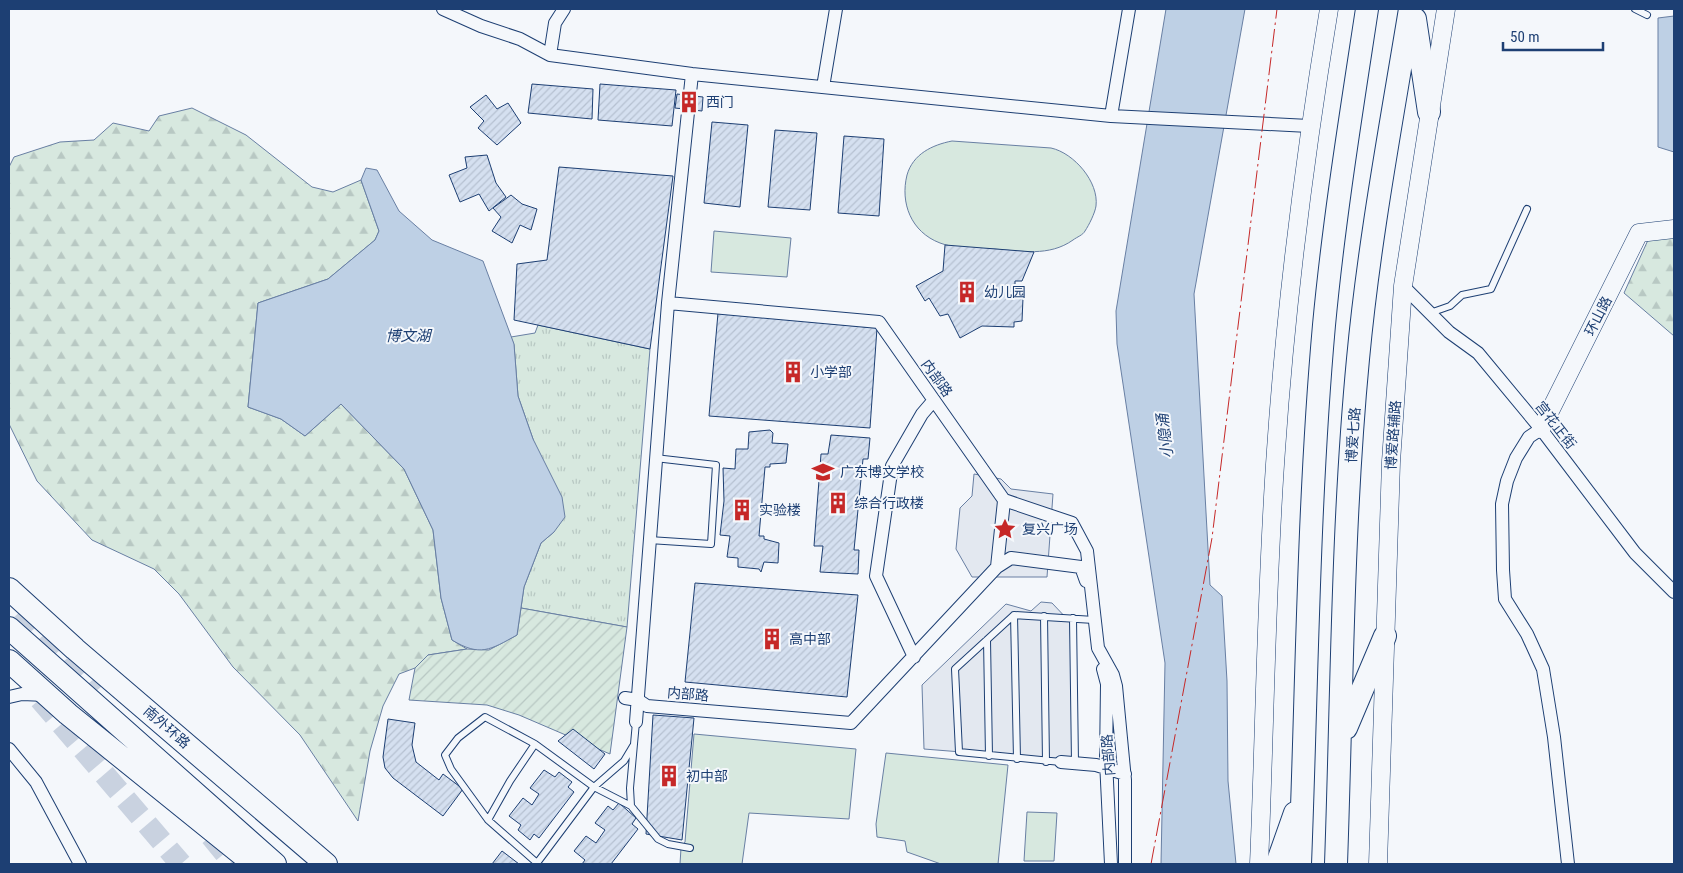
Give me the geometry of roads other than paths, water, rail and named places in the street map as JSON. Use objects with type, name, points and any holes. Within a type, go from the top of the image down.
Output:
[{"type":"highway","points":[[1300,864],[1314,485],[1324,325],[1342,175],[1367,9]]},
{"type":"highway","points":[[1412,9],[1429,112]]},
{"type":"highway","name":"博爱七路","points":[[1336,864],[1350,484],[1358,360],[1372,237],[1412,9]]},
{"type":"highway","name":"南外环路","points":[[9,589],[326,864]]},
{"type":"highway","points":[[9,628],[275,864]]},
{"type":"highway","points":[[1341,740],[1385,636]]},
{"type":"highway","points":[[9,660],[47,695],[254,864]]},
{"type":"highway","points":[[1278,864],[1303,791]]},
{"type":"street","points":[[443,9],[481,26],[520,39],[550,55],[692,74],[1117,116],[1310,126]]},
{"type":"street","points":[[550,55],[555,23],[564,9]]},
{"type":"street","points":[[823,87],[836,9]]},
{"type":"street","points":[[1117,116],[1129,9]]},
{"type":"street","points":[[1259,864],[1276,451],[1294,248],[1310,126],[1329,9]]},
{"type":"street","name":"博爱路辅路","points":[[1378,864],[1391,462],[1403,286],[1446,9]]},
{"type":"street","points":[[636,722],[648,540],[668,303],[692,74]]},
{"type":"street","name":"环山路","points":[[1541,429],[1639,233],[1674,229]]},
{"type":"street","name":"宫花正街","points":[[1403,286],[1449,332],[1478,353],[1541,429],[1636,554],[1674,592]]},
{"type":"street","name":"内部路","points":[[668,303],[879,322],[1004,501],[1072,523],[1087,551],[1094,620],[1106,684],[1106,768],[1111,864]]},
{"type":"street","points":[[914,657],[876,576],[892,466],[922,414],[934,400]]},
{"type":"street","points":[[1541,429],[1529,436],[1516,458],[1507,481],[1502,504],[1503,570],[1505,599],[1528,634],[1543,669],[1554,737],[1568,864]]},
{"type":"street","points":[[997,567],[1004,501]]},
{"type":"street","name":"内部路","points":[[625,698],[638,700],[647,706],[851,724],[997,567],[1011,558],[1080,567],[1092,600]]},
{"type":"street","name":"内部路","points":[[1098,648],[1113,675],[1116,686],[1124,774],[1125,864]]},
{"type":"street","points":[[9,697],[22,694],[47,695]]},
{"type":"street","points":[[9,749],[36,782],[80,864]]},
{"type":"street","points":[[1061,762],[1106,768],[1124,774]]},
{"type":"lane","points":[[1635,9],[1647,15]]},
{"type":"lane","points":[[1430,313],[1450,306],[1462,295],[1491,289],[1527,209]]},
{"type":"lane","points":[[648,540],[711,544],[716,465],[655,458]]},
{"type":"lane","points":[[1061,762],[959,752],[956,669],[1014,614],[1094,620]]},
{"type":"lane","points":[[1014,614],[1017,759]]},
{"type":"lane","points":[[1044,616],[1046,762]]},
{"type":"lane","points":[[1073,618],[1076,763]]},
{"type":"lane","points":[[987,640],[990,756]]},
{"type":"lane","points":[[635,743],[624,761],[594,787],[537,864],[488,820],[451,769],[444,755],[458,738],[485,717],[535,744],[594,787],[631,806],[658,839],[668,844],[690,848]]},
{"type":"lane","points":[[631,806],[630,788],[636,722]]},
{"type":"lane","points":[[488,820],[510,781],[535,744]]},
{"type":"water","name":"小隐涌","points":[[1166,9],[1245,9],[1194,294],[1210,585],[1222,596],[1227,681],[1228,781],[1236,864],[1161,864],[1165,663],[1117,344],[1116,311]]},
{"type":"water","points":[[1674,16],[1674,152],[1658,147],[1658,18]]},
{"type":"water","name":"博文湖","points":[[366,168],[377,170],[399,211],[432,240],[483,261],[514,344],[518,396],[533,439],[562,497],[565,517],[554,532],[541,543],[524,587],[517,635],[485,650],[470,648],[452,640],[441,598],[433,530],[404,469],[341,404],[305,436],[281,419],[248,407],[258,303],[328,279],[375,240],[379,231],[361,180]]},
{"type":"tunnel","points":[[21,611],[94,693]]},
{"type":"tunnel","points":[[40,699],[181,864]]},
{"type":"tunnel","points":[[211,836],[234,864]]},
{"type":"place","name":"西门","points":[[689,102]]},
{"type":"place","name":"幼儿园","points":[[967,292]]},
{"type":"place","name":"小学部","points":[[793,372]]},
{"type":"place","name":"广东博文学校","points":[[823,472]]},
{"type":"place","name":"综合行政楼","points":[[838,503]]},
{"type":"place","name":"实验楼","points":[[742,510]]},
{"type":"place","name":"复兴广场","points":[[1005,529]]},
{"type":"place","name":"高中部","points":[[772,639]]},
{"type":"place","name":"初中部","points":[[669,776]]}]
